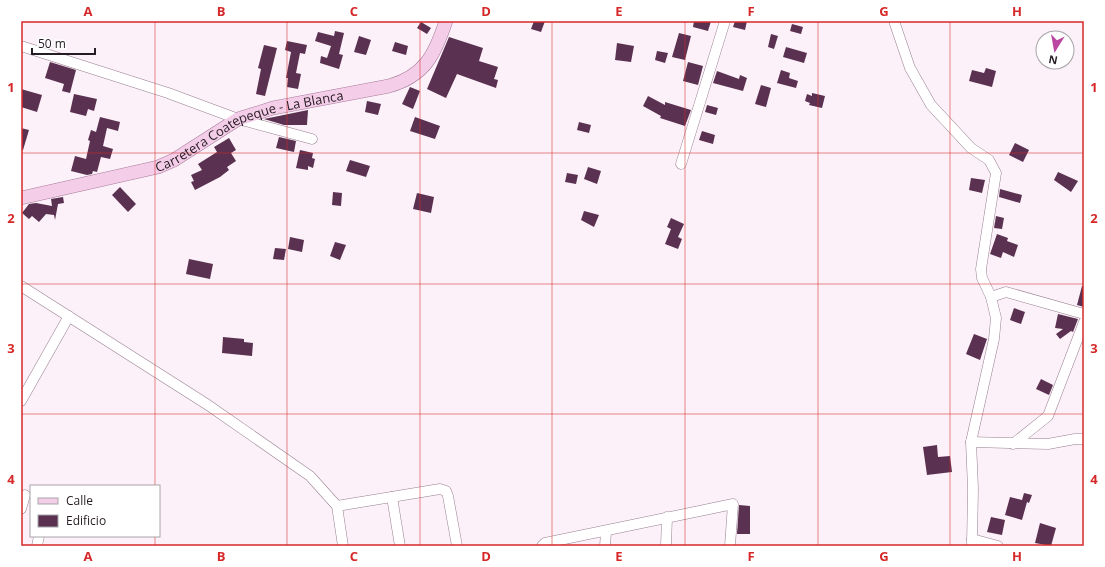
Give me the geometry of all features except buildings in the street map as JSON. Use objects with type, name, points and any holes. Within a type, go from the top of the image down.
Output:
[{"type":"main road","name":"Carretera Coatepeque - La Blanca","points":[[21,198],[158,167],[174,160],[238,119],[273,108],[389,86],[405,80],[420,70],[431,57],[446,21]]},
{"type":"street","points":[[681,164],[725,21]]},
{"type":"street","points":[[894,21],[910,68],[931,105],[971,148],[989,160],[996,173],[981,269],[982,278],[991,297],[996,318],[994,339],[971,442],[973,488],[972,542],[998,546]]},
{"type":"street","points":[[21,46],[168,92],[238,119],[312,139]]},
{"type":"street","points":[[21,286],[208,405],[310,476],[337,506],[343,546]]},
{"type":"street","points":[[991,297],[1006,292],[1084,314]]},
{"type":"street","points":[[21,401],[69,316]]},
{"type":"street","points":[[1013,444],[1048,416],[1084,322]]},
{"type":"street","points":[[971,442],[1048,444],[1075,439],[1084,439]]},
{"type":"street","points":[[337,506],[440,489],[446,491],[457,546]]},
{"type":"street","points":[[21,509],[26,495]]},
{"type":"street","points":[[392,497],[400,546]]},
{"type":"street","points":[[542,546],[545,543],[606,532],[667,517],[733,504],[730,546]]},
{"type":"street","points":[[666,546],[667,517]]},
{"type":"street","points":[[605,546],[606,532]]}]
